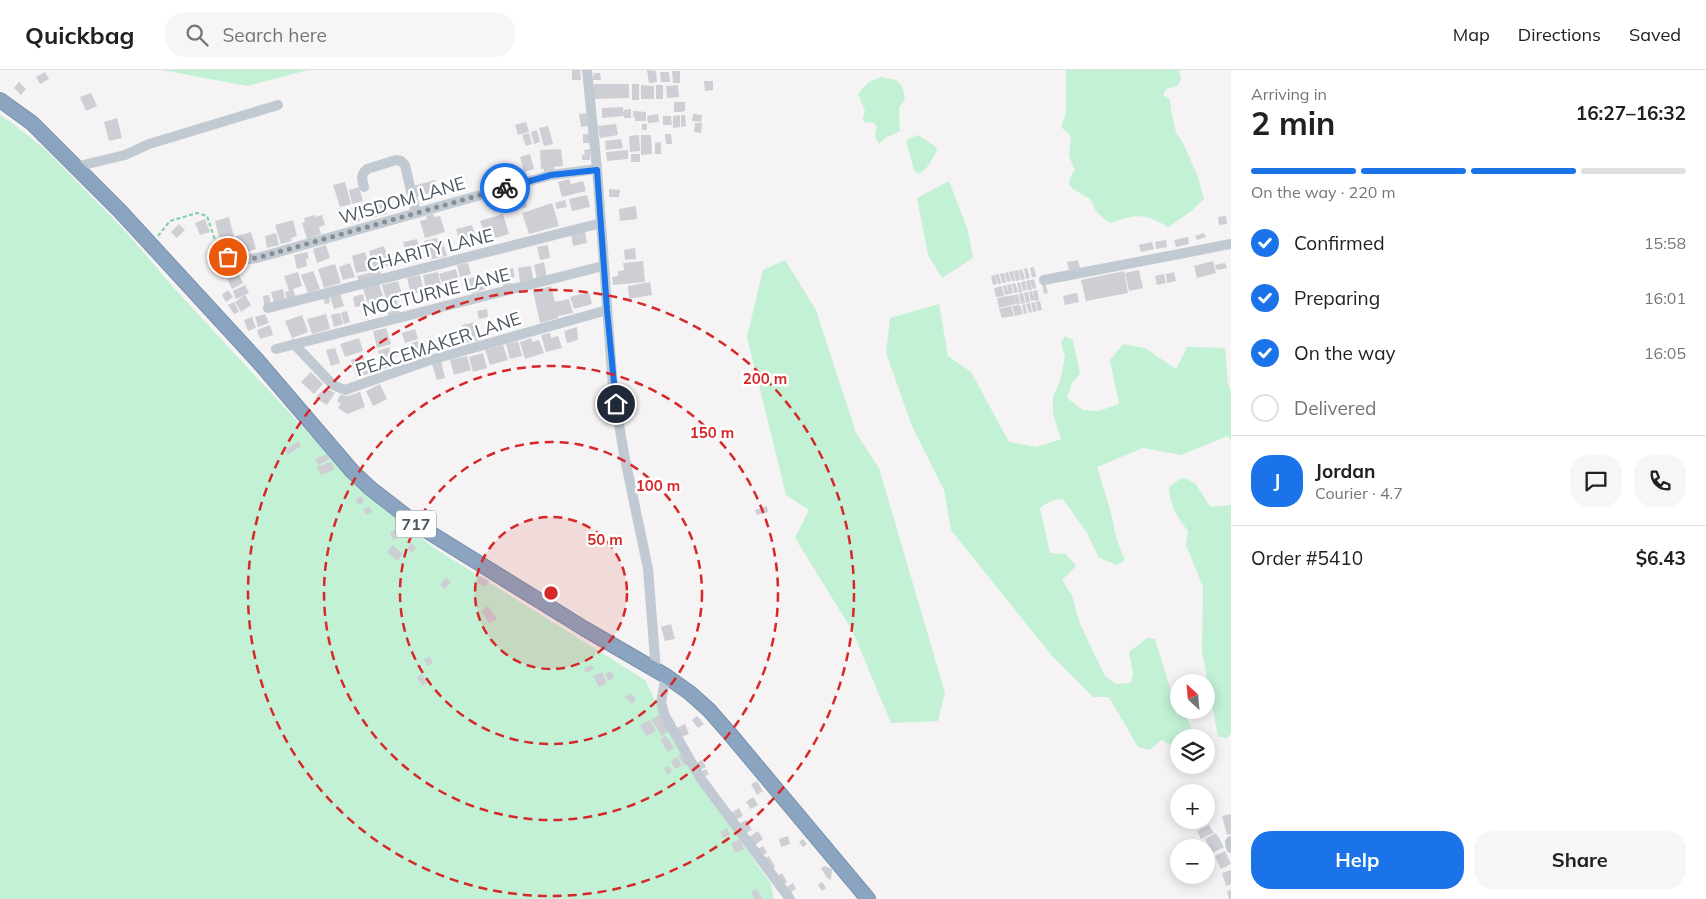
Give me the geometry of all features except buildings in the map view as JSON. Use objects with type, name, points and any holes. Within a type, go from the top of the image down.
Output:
[{"type":"highway","name":"717","points":[[0,100],[32,123],[152,245],[257,360],[352,471],[370,488],[419,526],[585,629],[661,673],[690,693],[708,710],[868,899]]},
{"type":"street","points":[[586,70],[597,170],[615,397],[624,454],[648,569],[661,673],[661,702],[665,716],[701,779],[790,899]]},
{"type":"street","points":[[75,167],[125,155],[149,144],[278,105]]},
{"type":"street","points":[[364,187],[362,177],[367,169],[396,160],[401,161],[405,165],[416,213]]},
{"type":"street","name":"WISDOM LANE","points":[[218,249],[228,257],[242,260],[257,258],[551,175],[597,170]]},
{"type":"street","name":"CHARITY LANE","points":[[268,308],[601,223]]},
{"type":"street","points":[[1044,280],[1231,244]]},
{"type":"street","name":"NOCTURNE LANE","points":[[276,349],[604,266]]},
{"type":"street","name":"PEACEMAKER LANE","points":[[294,344],[333,385],[345,390],[427,361],[607,310]]},
{"type":"street","points":[[1231,840],[1231,848]]},
{"type":"path","points":[[152,245],[170,221],[197,213],[208,216],[218,249]]},
{"type":"green space","points":[[162,70],[308,70],[247,86]]},
{"type":"green space","points":[[1066,70],[1179,70],[1181,79],[1177,86],[1166,89],[1163,95],[1170,99],[1176,132],[1198,177],[1204,199],[1190,212],[1168,227],[1153,219],[1140,216],[1111,223],[1104,219],[1096,211],[1090,199],[1073,189],[1069,184],[1075,170],[1069,156],[1071,136],[1061,127],[1066,113]]},
{"type":"green space","points":[[881,77],[896,80],[902,86],[905,99],[899,108],[900,131],[885,138],[879,144],[875,136],[877,127],[874,123],[864,122],[865,111],[858,94],[869,82]]},
{"type":"green space","points":[[0,115],[46,150],[128,234],[173,287],[358,487],[434,548],[645,680],[693,773],[771,884],[774,899],[0,899]]},
{"type":"green space","points":[[918,135],[935,146],[937,150],[927,167],[918,174],[914,170],[906,140]]},
{"type":"green space","points":[[949,181],[968,231],[973,258],[942,278],[928,255],[917,198]]},
{"type":"green space","points":[[785,260],[816,310],[856,433],[879,468],[945,693],[938,721],[891,723],[852,630],[795,538],[809,510],[786,495],[747,337],[763,270]]},
{"type":"green space","points":[[939,304],[948,356],[971,372],[1009,442],[1036,447],[1061,439],[1053,414],[1053,397],[1060,381],[1065,356],[1061,343],[1065,336],[1073,340],[1080,374],[1072,383],[1067,398],[1083,410],[1099,411],[1119,404],[1110,360],[1123,344],[1145,348],[1176,369],[1187,347],[1225,348],[1228,384],[1231,391],[1231,441],[1228,436],[1181,455],[1143,448],[1097,467],[1110,509],[1117,541],[1125,560],[1117,565],[1099,558],[1087,533],[1063,499],[1051,501],[1040,508],[1050,553],[1066,554],[1076,566],[1062,580],[1072,596],[1080,624],[1105,676],[1116,684],[1131,683],[1133,673],[1129,652],[1147,638],[1155,639],[1170,688],[1170,719],[1187,719],[1191,729],[1170,729],[1170,744],[1161,740],[1150,750],[1138,747],[1109,697],[1093,697],[1053,657],[951,530],[944,490],[912,426],[886,353],[890,318]]},
{"type":"green space","points":[[1185,478],[1196,484],[1208,504],[1212,507],[1231,505],[1231,733],[1227,738],[1218,737],[1215,719],[1215,674],[1206,674],[1202,651],[1203,587],[1186,545],[1188,531],[1175,511],[1171,500],[1169,487],[1180,479]]},
{"type":"way so far","points":[[228,257],[242,260],[257,258],[505,188]]},
{"type":"route","points":[[505,188],[551,175],[597,170],[613,388],[616,404]]}]
